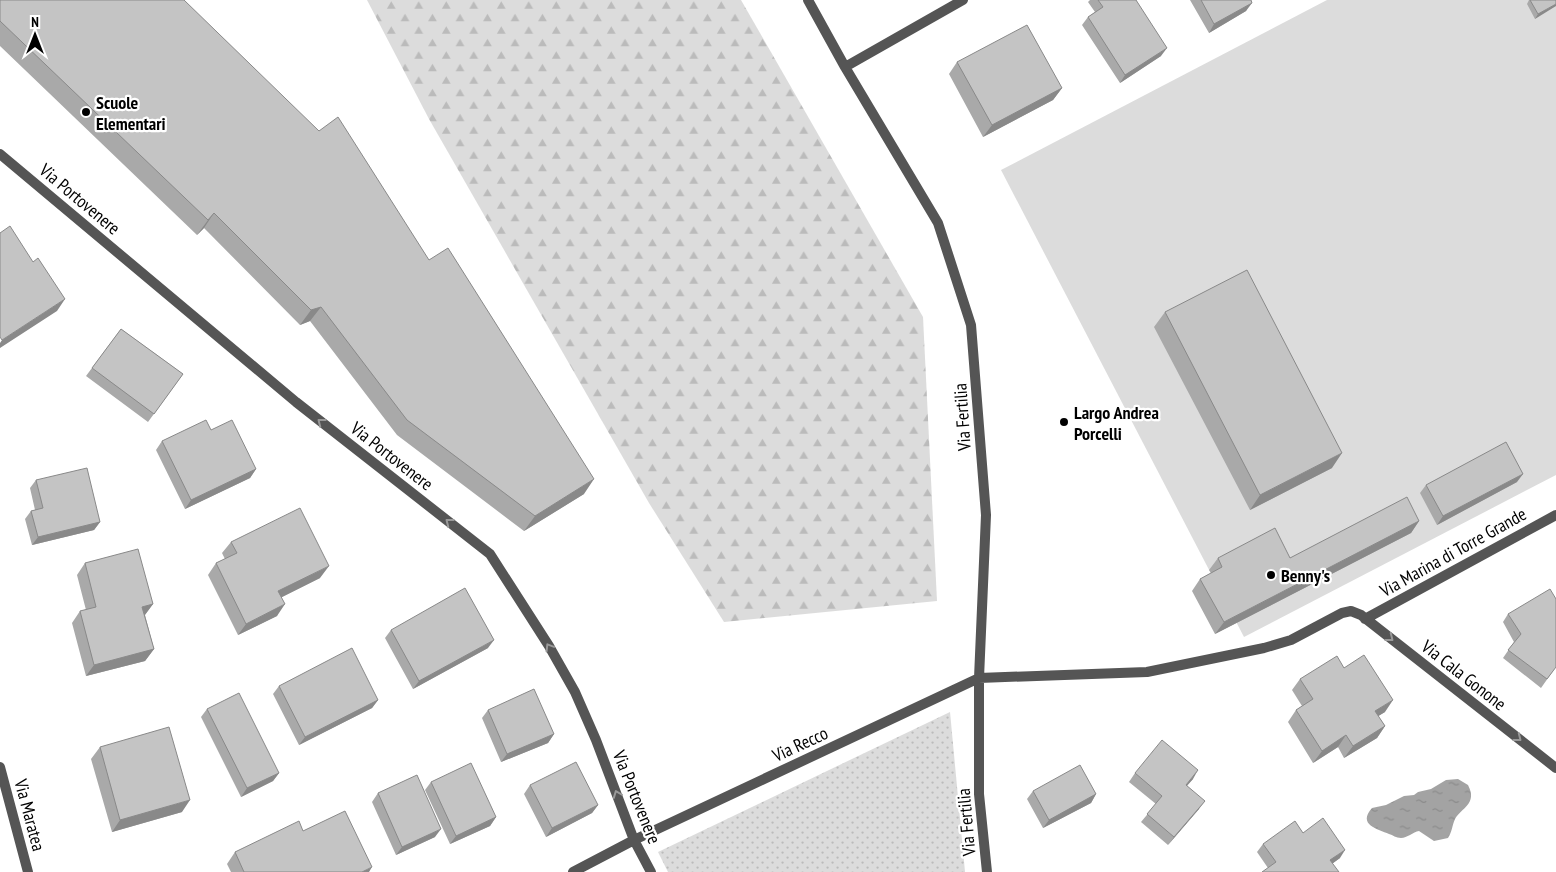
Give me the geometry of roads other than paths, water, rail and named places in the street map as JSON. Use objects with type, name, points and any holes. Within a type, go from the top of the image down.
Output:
[{"type":"street","name":"Via Fertilia","points":[[808,0],[845,67],[938,223],[971,325],[986,515],[979,678],[979,794],[987,872]]},
{"type":"street","points":[[845,67],[963,0]]},
{"type":"street","name":"Via Portovenere","points":[[0,154],[296,402],[490,554],[549,646],[575,692],[596,740],[634,840],[652,872]]},
{"type":"street","name":"Via Marina di Torre Grande","points":[[1365,619],[1556,515]]},
{"type":"street","name":"Via Cala Gonone","points":[[979,678],[1147,672],[1283,643],[1342,613],[1350,611],[1361,615],[1556,768]]},
{"type":"street","name":"Via Recco","points":[[573,872],[634,840],[979,678]]},
{"type":"street","name":"Via Maratea","points":[[0,767],[28,872]]},
{"type":"water","points":[[1458,779],[1468,785],[1471,797],[1468,805],[1455,819],[1448,838],[1434,841],[1419,831],[1399,838],[1371,826],[1368,822],[1368,814],[1372,808],[1386,805],[1404,796],[1414,795],[1431,789],[1446,780]]},
{"type":"place","name":"Scuole Elementari","points":[[86,112]]},
{"type":"place","name":"Largo Andrea Porcelli","points":[[1064,422]]},
{"type":"place","name":"Benny's","points":[[1271,575]]}]
